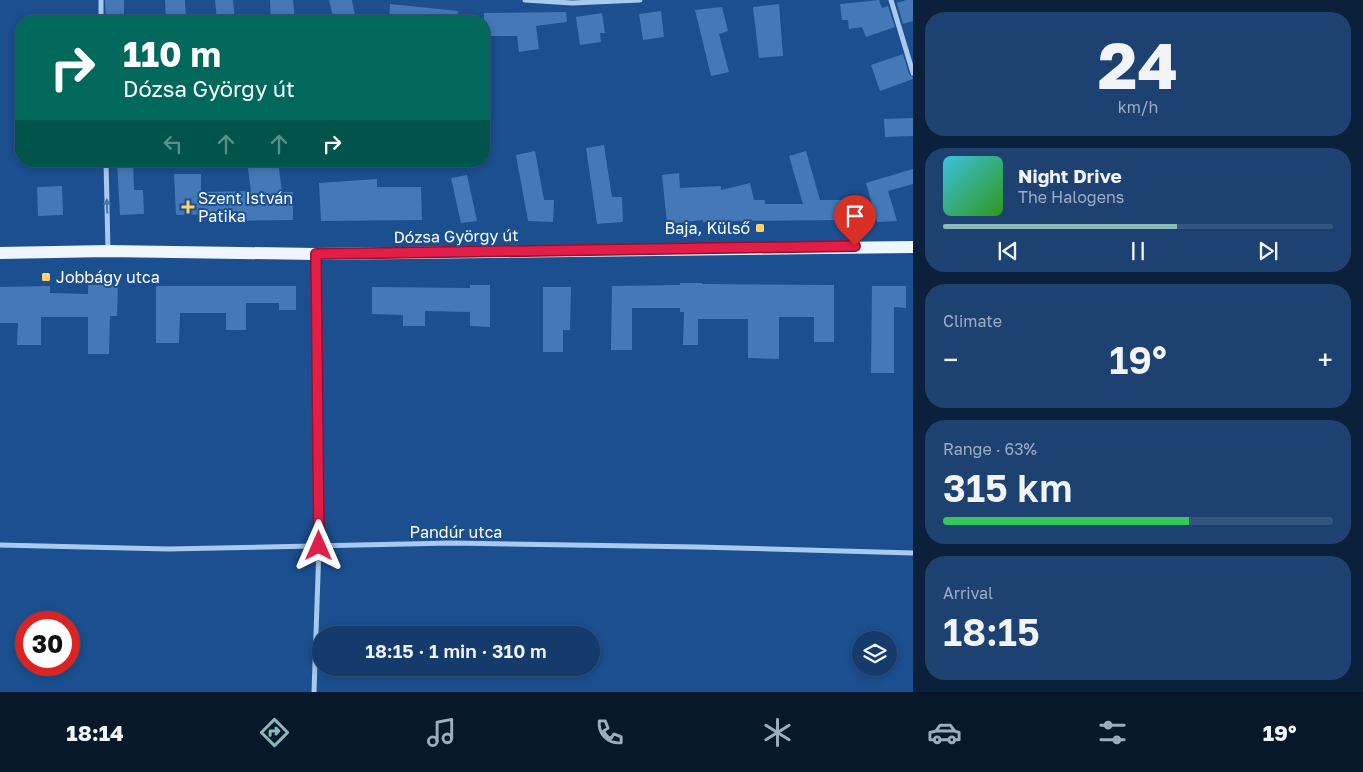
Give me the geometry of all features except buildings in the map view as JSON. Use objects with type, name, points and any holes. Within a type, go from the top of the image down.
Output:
[{"type":"main road","name":"Dózsa György út","points":[[0,252],[108,251],[316,254],[913,247]]},
{"type":"street","points":[[101,0],[102,15]]},
{"type":"street","points":[[525,0],[572,3],[640,0]]},
{"type":"street","points":[[891,0],[913,72]]},
{"type":"street","points":[[106,167],[108,251]]},
{"type":"street","points":[[314,692],[319,546],[316,254]]},
{"type":"street","name":"Pandúr utca","points":[[0,545],[168,549],[452,543],[688,546],[913,552]]},
{"type":"place","name":"Szent István Patika","points":[[188,207]]},
{"type":"place","name":"Baja, Külső","points":[[760,228]]},
{"type":"place","name":"Jobbágy utca","points":[[46,277]]},
{"type":"route","points":[[319,546],[316,254],[855,246]]}]
